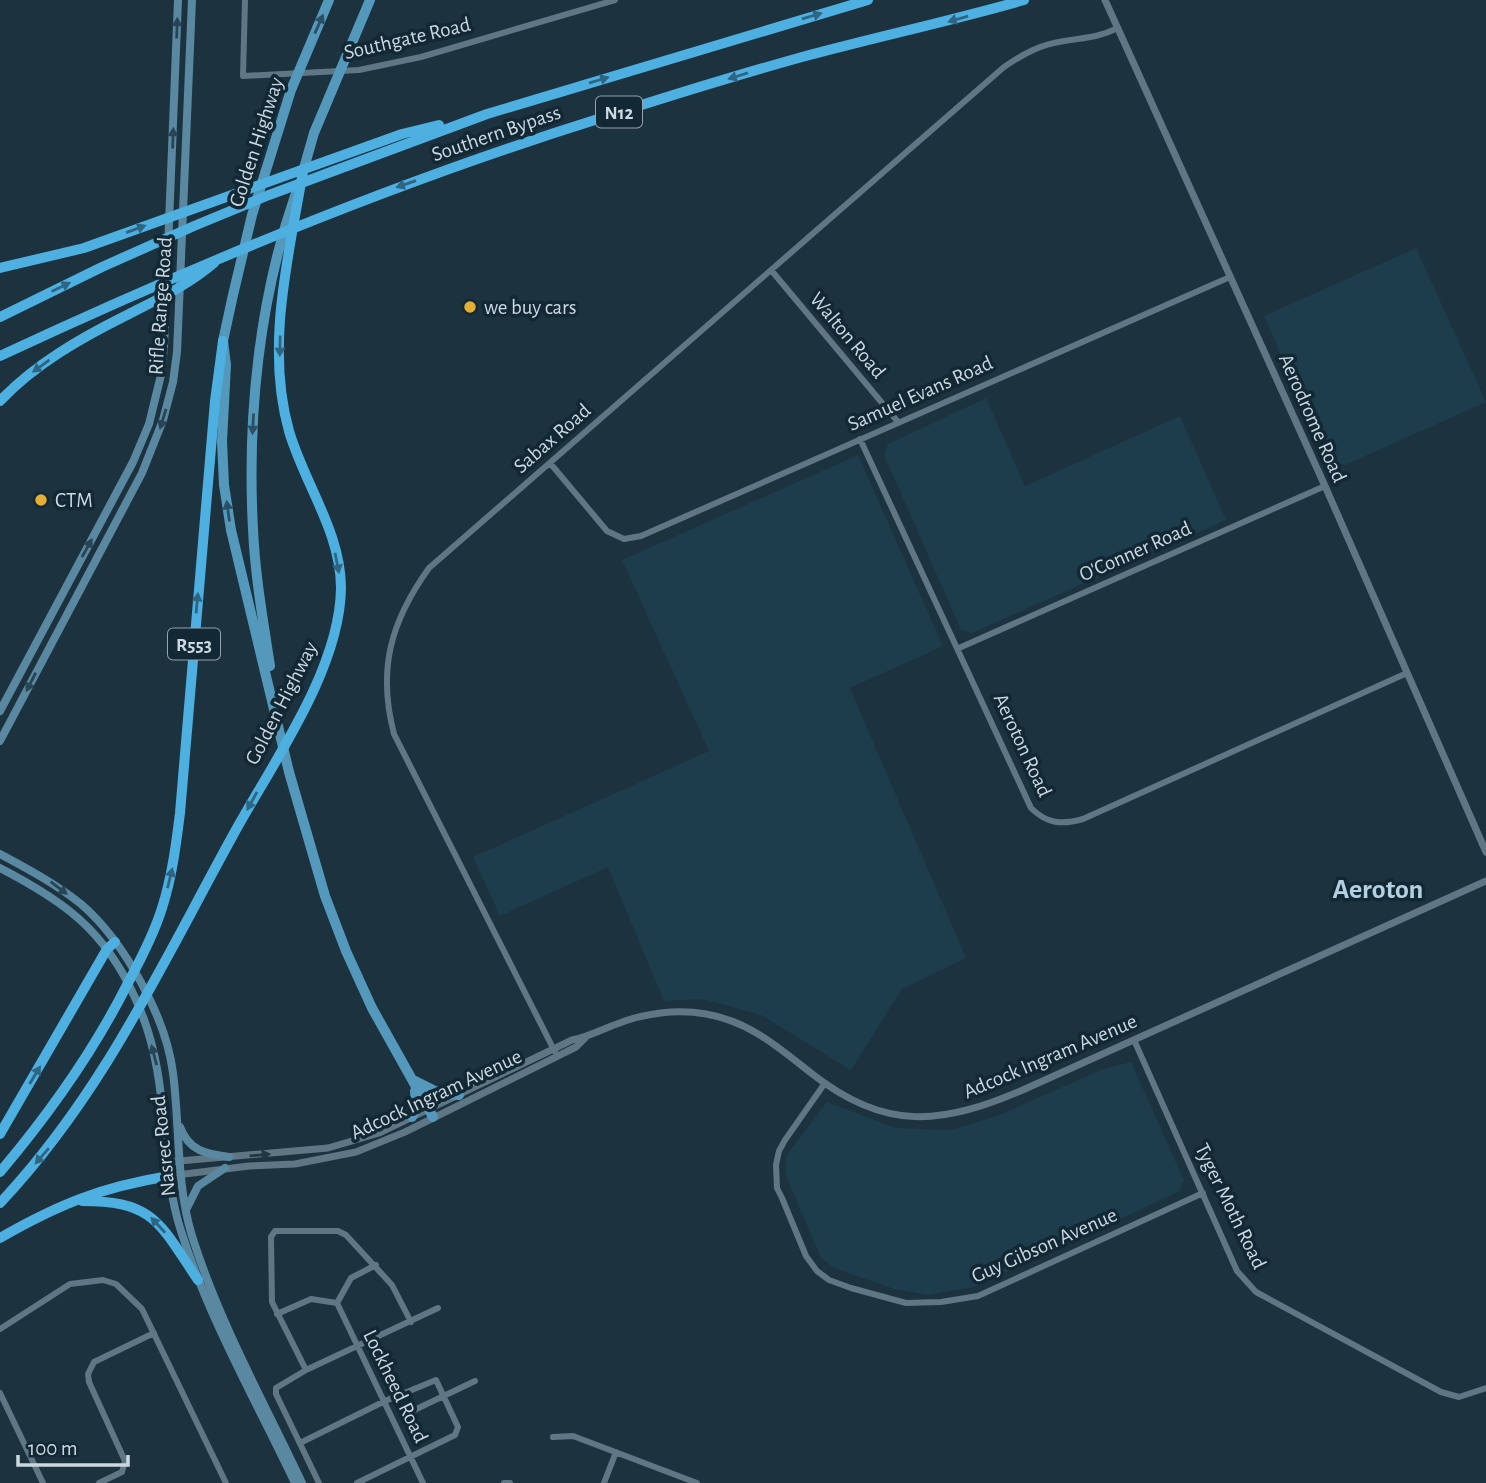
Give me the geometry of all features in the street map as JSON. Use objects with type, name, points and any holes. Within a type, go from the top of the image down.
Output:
[{"type":"highway","name":"Southern Bypass","points":[[0,317],[90,273],[268,195],[487,114],[868,0]]},
{"type":"highway","name":"Southern Bypass","points":[[0,356],[224,255],[398,187],[597,119],[802,57],[943,23],[1024,0]]},
{"type":"highway","points":[[0,268],[84,248],[402,134],[487,114]]},
{"type":"highway","name":"Golden Highway","points":[[0,1203],[49,1149],[87,1097],[122,1039],[309,698],[333,645],[340,613],[341,582],[330,535],[296,453],[283,401],[279,355],[285,278],[303,171]]},
{"type":"highway","points":[[0,401],[26,377],[58,354],[187,284],[224,255]]},
{"type":"highway","name":"Golden Highway","points":[[0,1172],[36,1130],[107,1024],[149,943],[162,907],[172,869],[180,813],[215,401],[223,341]]},
{"type":"highway","points":[[0,1134],[111,945]]},
{"type":"highway","points":[[0,1238],[72,1201],[108,1188],[169,1176]]},
{"type":"highway","points":[[72,1201],[120,1203],[144,1212],[161,1227],[198,1280]]},
{"type":"main road","name":"Rifle Range Road","points":[[0,711],[133,462],[151,416],[161,375],[164,347],[178,0]]},
{"type":"main road","name":"Rifle Range Road","points":[[0,741],[142,473],[163,420],[173,382],[177,352],[192,0]]},
{"type":"main road","name":"Golden Highway","points":[[223,341],[272,148],[291,90],[330,0]]},
{"type":"main road","name":"Golden Highway","points":[[303,171],[329,93],[370,0]]},
{"type":"main road","points":[[278,720],[257,576],[251,485],[256,390],[268,308],[290,209],[303,171]]},
{"type":"main road","points":[[223,341],[226,365],[222,441],[230,530],[306,836],[346,951],[372,1008],[431,1113]]},
{"type":"main road","name":"Nasrec Road","points":[[0,854],[48,880],[81,905],[138,976],[151,1002],[173,1071],[181,1174],[191,1233],[214,1298],[302,1483]]},
{"type":"main road","name":"Nasrec Road","points":[[0,868],[24,880],[72,913],[111,945],[149,1035],[157,1068],[173,1201],[198,1280],[295,1483]]},
{"type":"main road","points":[[412,1080],[441,1094],[459,1095]]},
{"type":"main road","points":[[412,1080],[417,1101],[412,1117]]},
{"type":"main road","points":[[176,1114],[184,1136],[195,1149],[229,1157]]},
{"type":"main road","points":[[187,1209],[198,1186],[225,1168]]},
{"type":"street","name":"Southgate Road","points":[[245,0],[243,76],[346,71],[421,57],[615,0]]},
{"type":"street","name":"Aerodrome Road","points":[[1105,0],[1325,486],[1486,852]]},
{"type":"street","name":"Sabax Road","points":[[555,1052],[396,740],[388,706],[388,659],[397,623],[408,597],[429,568],[1004,67],[1052,43],[1096,38],[1118,27]]},
{"type":"street","name":"Walton Road","points":[[771,270],[898,422]]},
{"type":"street","name":"Samuel Evans Road","points":[[550,463],[607,531],[624,539],[641,536],[1230,277]]},
{"type":"street","name":"Aeroton Road","points":[[860,439],[1031,808],[1041,818],[1060,824],[1083,819],[1407,673]]},
{"type":"street","name":"O'Conner Road","points":[[958,648],[1325,486]]},
{"type":"street","name":"Adcock Ingram Avenue","points":[[169,1176],[329,1159],[383,1142],[459,1095],[555,1052],[576,1047],[586,1038],[616,1024],[654,1013],[705,1013],[741,1025],[767,1038],[840,1094],[861,1105],[919,1117],[947,1116],[984,1107],[1486,881]]},
{"type":"street","name":"Tyger Moth Road","points":[[1134,1040],[1237,1271],[1255,1292],[1441,1392],[1460,1396],[1486,1388]]},
{"type":"street","name":"Adcock Ingram Avenue","points":[[168,1162],[328,1148],[379,1133],[412,1117],[431,1113],[555,1052]]},
{"type":"street","name":"Guy Gibson Avenue","points":[[825,1083],[779,1151],[776,1177],[806,1255],[817,1271],[829,1280],[851,1289],[906,1303],[941,1302],[978,1296],[1203,1194]]},
{"type":"street","points":[[306,1370],[272,1302],[271,1237],[275,1231],[342,1232],[392,1284],[411,1322]]},
{"type":"street","points":[[277,1314],[311,1298],[337,1303],[351,1278],[376,1265]]},
{"type":"street","points":[[0,1329],[69,1284],[103,1280],[116,1284],[138,1303],[226,1483]]},
{"type":"street","name":"Lockheed Road","points":[[337,1303],[423,1483]]},
{"type":"street","points":[[319,1483],[275,1390],[306,1370],[358,1348],[438,1308]]},
{"type":"street","points":[[99,1483],[122,1472],[125,1461],[89,1382],[89,1369],[94,1362],[154,1333]]},
{"type":"street","points":[[300,1443],[385,1401],[433,1380],[438,1381],[457,1432],[453,1437],[357,1483]]},
{"type":"street","points":[[406,1414],[474,1381]]},
{"type":"street","points":[[0,1393],[43,1483]]},
{"type":"street","points":[[554,1437],[573,1436],[697,1483]]},
{"type":"street","points":[[604,1483],[616,1452]]},
{"type":"street","points":[[670,1483],[674,1474]]},
{"type":"street","points":[[504,1483],[510,1483]]},
{"type":"shaded area","points":[[1416,248],[1486,402],[1345,465],[1327,458],[1264,316]]},
{"type":"shaded area","points":[[986,398],[1025,486],[1180,416],[1226,520],[972,633],[961,630],[884,455],[888,444]]},
{"type":"shaded area","points":[[858,455],[943,646],[850,688],[966,958],[902,989],[851,1070],[761,1015],[703,999],[664,1001],[608,867],[500,916],[473,857],[709,751],[622,560]]},
{"type":"shaded area","points":[[1131,1062],[1184,1180],[1180,1191],[974,1287],[928,1295],[894,1289],[834,1268],[821,1258],[786,1176],[786,1156],[827,1102],[896,1128],[951,1130],[997,1116],[1103,1069]]},
{"type":"place","name":"we buy cars","points":[[470,307]]},
{"type":"place","name":"CTM","points":[[41,500]]},
{"type":"district","name":"Aeroton","points":[[1378,888]]}]
